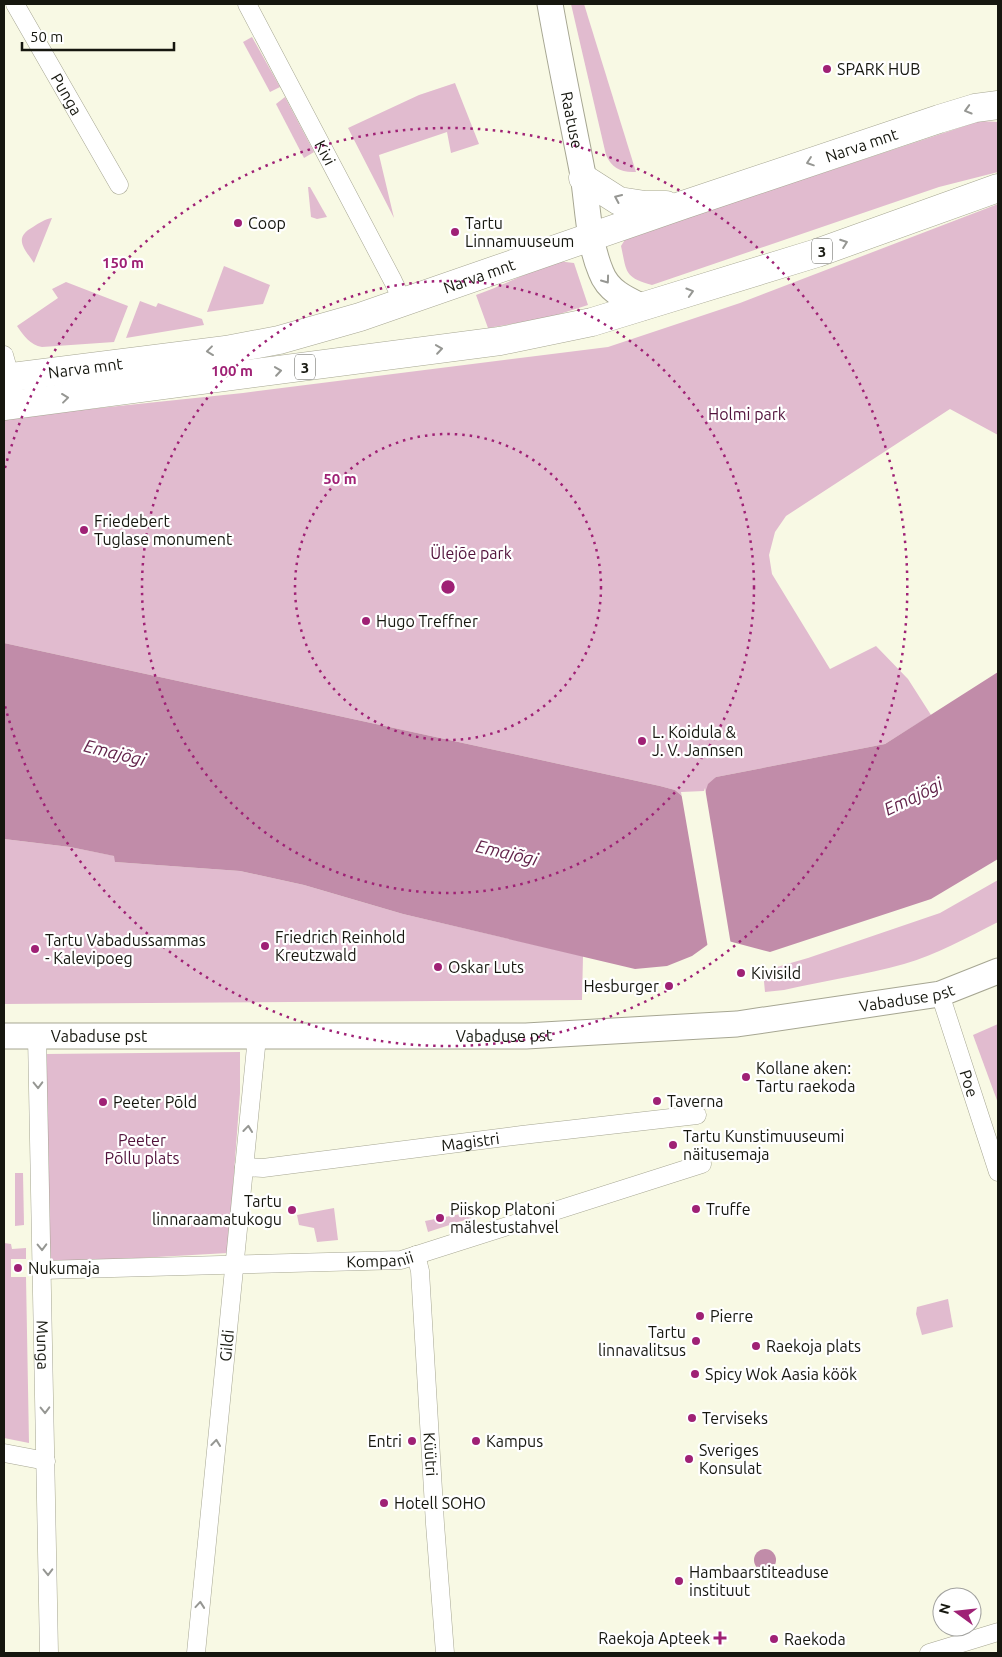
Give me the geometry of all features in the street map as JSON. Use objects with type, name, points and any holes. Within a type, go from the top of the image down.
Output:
[{"type":"highway","name":"Narva mnt","points":[[6,370],[226,350],[279,340],[360,317],[591,236],[939,119],[975,108],[998,105]]},
{"type":"highway","points":[[583,178],[619,201],[683,205]]},
{"type":"highway","name":"Narva mnt","points":[[10,405],[500,341],[592,322],[817,252],[998,188]]},
{"type":"highway","points":[[360,317],[349,329],[347,341],[352,351],[365,359]]},
{"type":"main road","name":"Raatuse","points":[[550,4],[583,178],[591,236],[601,273],[608,284],[623,298],[643,307]]},
{"type":"main road","name":"Vabaduse pst","points":[[4,1036],[526,1036],[692,1027],[737,1024],[940,994],[998,971]]},
{"type":"street","name":"Punga","points":[[14,4],[119,185]]},
{"type":"street","name":"Kivi","points":[[247,4],[394,281],[403,302]]},
{"type":"street","points":[[6,370],[10,405]]},
{"type":"street","name":"Poe","points":[[940,994],[998,1172]]},
{"type":"street","name":"Munga","points":[[37,1036],[49,1653]]},
{"type":"street","name":"Gildi","points":[[196,1653],[257,1037]]},
{"type":"street","name":"Magistri","points":[[244,1167],[263,1168],[522,1134],[697,1115]]},
{"type":"street","name":"Kompanii","points":[[42,1270],[401,1260],[702,1164]]},
{"type":"street","name":"Küütri","points":[[416,1255],[420,1271],[435,1524],[445,1653]]},
{"type":"street","points":[[4,1453],[46,1460]]},
{"type":"street","points":[[929,1653],[998,1632]]},
{"type":"green space","points":[[571,4],[584,4],[636,172],[626,172],[618,169],[606,155]]},
{"type":"green space","points":[[252,37],[280,87],[270,92],[243,42]]},
{"type":"green space","points":[[455,83],[479,144],[451,153],[447,132],[379,155],[394,218],[348,128],[419,95]]},
{"type":"green space","points":[[285,97],[314,152],[304,158],[276,104]]},
{"type":"green space","points":[[980,121],[998,122],[998,172],[939,187],[652,285],[636,279],[628,273],[621,246],[626,238]]},
{"type":"green space","points":[[308,187],[310,187],[327,217],[317,219],[311,217]]},
{"type":"green space","name":"Ülejõe park","points":[[998,204],[998,435],[950,409],[786,516],[775,532],[769,555],[772,574],[830,669],[876,646],[908,679],[931,715],[885,744],[716,777],[706,793],[682,796],[675,790],[660,786],[4,643],[4,418],[243,393],[608,347],[740,303]]},
{"type":"green space","points":[[52,218],[34,263],[22,244],[23,235],[40,223]]},
{"type":"green space","points":[[557,261],[574,263],[588,305],[547,318],[488,328],[476,295]]},
{"type":"green space","points":[[224,266],[270,285],[263,304],[207,312]]},
{"type":"green space","points":[[66,282],[128,306],[114,342],[42,347],[28,340],[22,333],[17,326],[58,298],[52,289]]},
{"type":"green space","points":[[140,301],[156,307],[158,303],[202,319],[204,325],[126,338]]},
{"type":"green space","points":[[4,839],[70,847],[115,856],[115,862],[240,871],[304,885],[403,914],[583,956],[582,1000],[4,1004]]},
{"type":"green space","points":[[998,880],[998,922],[952,945],[928,956],[889,968],[784,990],[765,992],[763,971],[808,958],[940,913]]},
{"type":"green space","points":[[998,1024],[998,1103],[973,1035]]},
{"type":"green space","name":"Peeter Põllu plats","points":[[240,1052],[240,1093],[228,1253],[50,1263],[46,1054]]},
{"type":"green space","points":[[15,1173],[23,1173],[24,1225],[15,1226]]},
{"type":"green space","points":[[334,1208],[338,1240],[317,1242],[314,1228],[299,1225],[297,1215]]},
{"type":"green space","points":[[470,1212],[471,1218],[428,1232],[425,1221]]},
{"type":"green space","points":[[4,1243],[11,1244],[12,1249],[26,1248],[26,1259],[11,1259],[11,1277],[26,1277],[29,1443],[4,1438]]},
{"type":"green space","points":[[948,1299],[953,1327],[922,1335],[916,1314],[917,1307]]},
{"type":"water","name":"Emajõgi","points":[[4,643],[660,786],[675,790],[682,796],[705,793],[708,784],[716,777],[885,744],[998,672],[998,859],[931,899],[770,952],[717,938],[692,956],[667,966],[635,969],[403,914],[304,885],[240,871],[115,862],[114,856],[70,847],[4,839]]},
{"type":"water","points":[[765,1549],[773,1552],[776,1560],[773,1568],[765,1571],[757,1568],[754,1560],[757,1552]]},
{"type":"pier","points":[[705,788],[731,945],[717,941],[708,948],[681,792],[704,791]]},
{"type":"place","name":"SPARK HUB","points":[[827,69]]},
{"type":"place","name":"Coop","points":[[238,223]]},
{"type":"place","name":"Tartu Linnamuuseum","points":[[455,232]]},
{"type":"place","name":"Friedebert Tuglase monument","points":[[84,530]]},
{"type":"place","name":"Hugo Treffner","points":[[366,621]]},
{"type":"place","name":"L. Koidula & J. V. Jannsen","points":[[642,741]]},
{"type":"place","name":"Friedrich Reinhold Kreutzwald","points":[[265,946]]},
{"type":"place","name":"Tartu Vabadussammas - Kalevipoeg","points":[[35,949]]},
{"type":"place","name":"Oskar Luts","points":[[438,967]]},
{"type":"place","name":"Kivisild","points":[[741,973]]},
{"type":"place","name":"Hesburger","points":[[669,986]]},
{"type":"place","name":"Kollane aken: Tartu raekoda","points":[[746,1077]]},
{"type":"place","name":"Taverna","points":[[657,1101]]},
{"type":"place","name":"Peeter Põld","points":[[103,1102]]},
{"type":"place","name":"Tartu Kunstimuuseumi näitusemaja","points":[[673,1145]]},
{"type":"place","name":"Truffe","points":[[696,1209]]},
{"type":"place","name":"Tartu linnaraamatukogu","points":[[292,1210]]},
{"type":"place","name":"Piiskop Platoni mälestustahvel","points":[[440,1218]]},
{"type":"place","name":"Nukumaja","points":[[18,1268]]},
{"type":"place","name":"Pierre","points":[[700,1316]]},
{"type":"place","name":"Tartu linnavalitsus","points":[[696,1341]]},
{"type":"place","name":"Raekoja plats","points":[[756,1346]]},
{"type":"place","name":"Spicy Wok Aasia köök","points":[[695,1374]]},
{"type":"place","name":"Terviseks","points":[[692,1418]]},
{"type":"place","name":"Entri","points":[[412,1441]]},
{"type":"place","name":"Kampus","points":[[476,1441]]},
{"type":"place","name":"Sveriges Konsulat","points":[[689,1459]]},
{"type":"place","name":"Hotell SOHO","points":[[384,1503]]},
{"type":"place","name":"Hambaarstiteaduse instituut","points":[[679,1581]]},
{"type":"place","name":"Raekoja Apteek","points":[[720,1638]]},
{"type":"place","name":"Raekoda","points":[[774,1639]]},
{"type":"park label","name":"Holmi park","points":[[747,414]]}]
